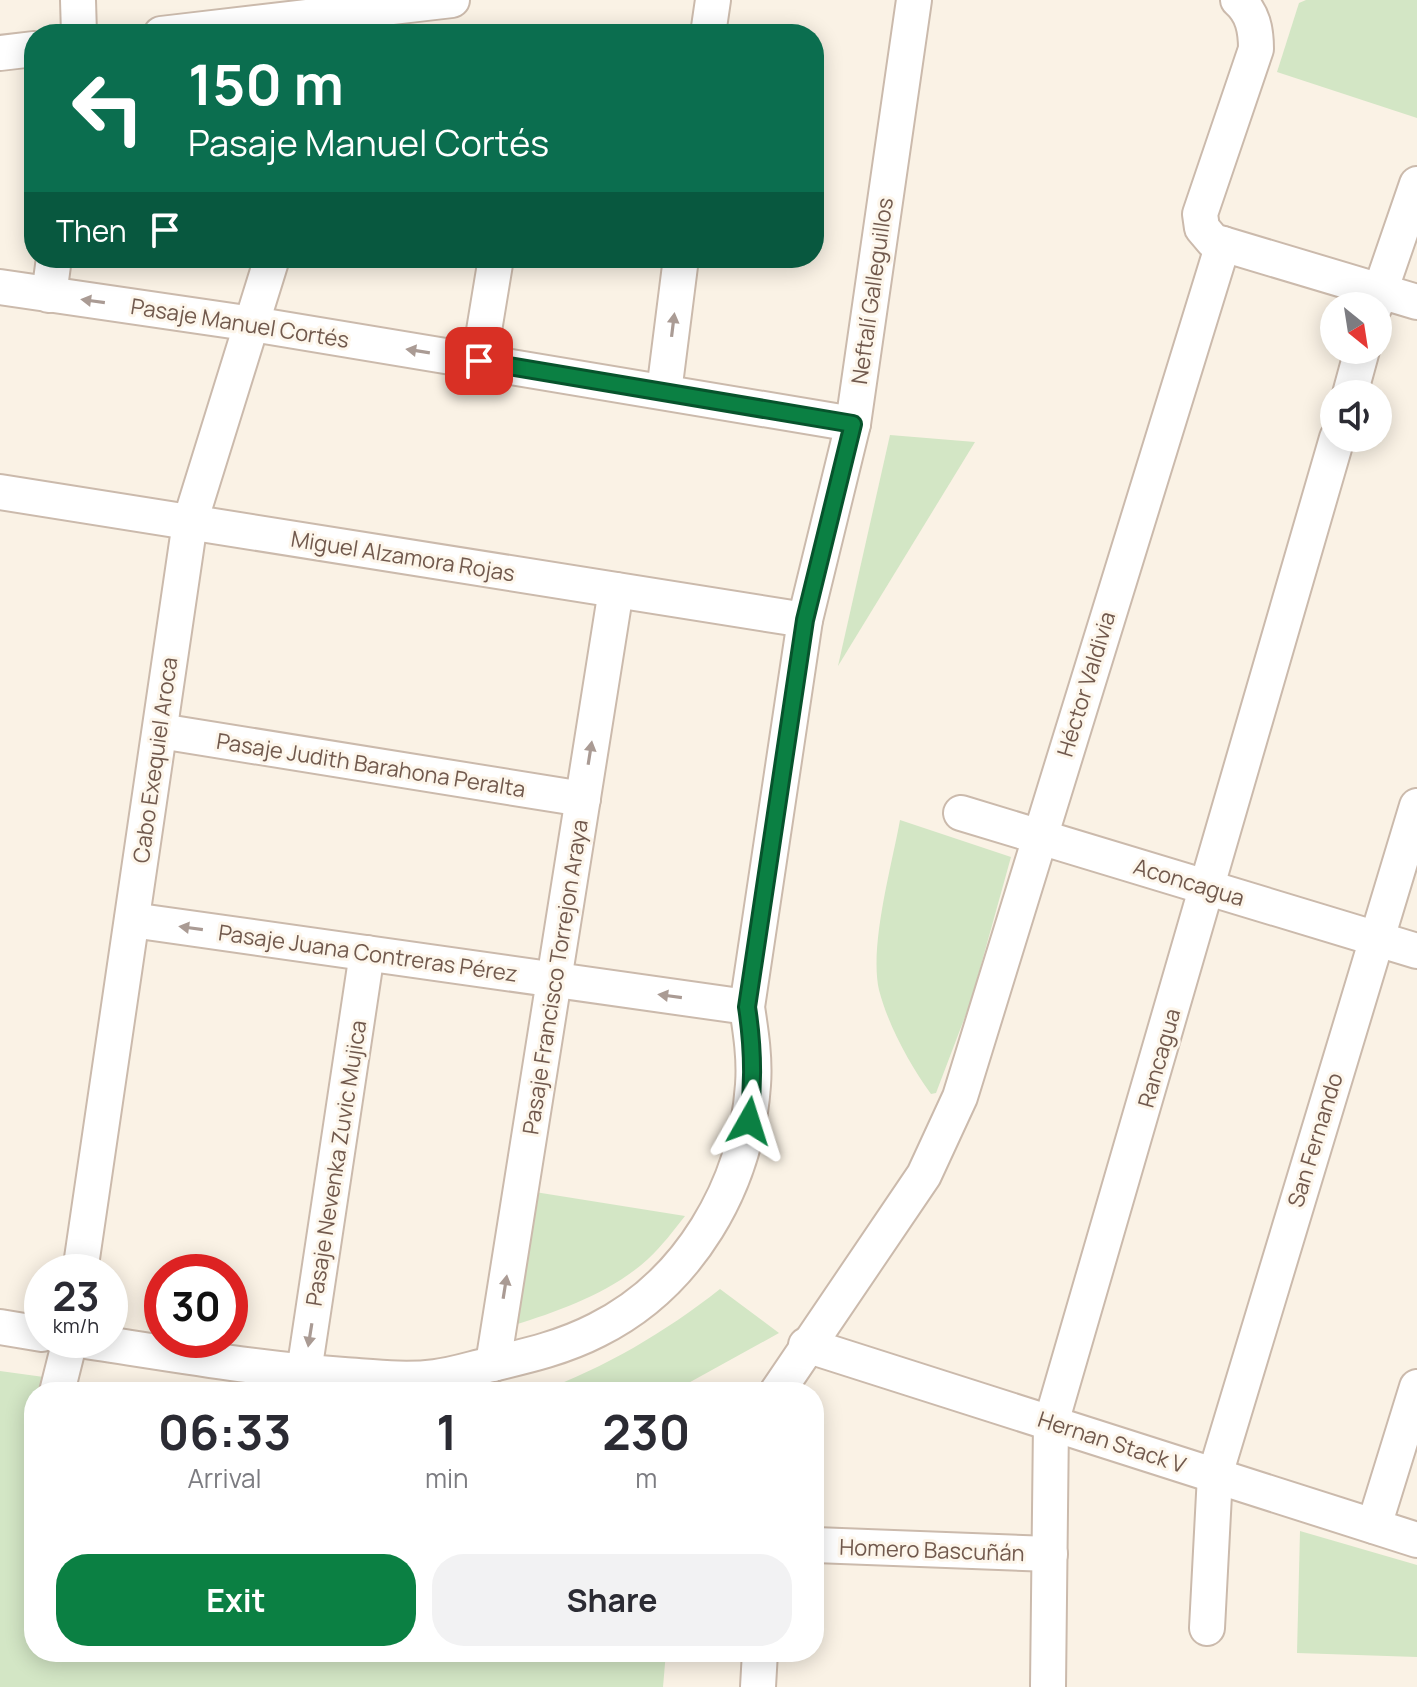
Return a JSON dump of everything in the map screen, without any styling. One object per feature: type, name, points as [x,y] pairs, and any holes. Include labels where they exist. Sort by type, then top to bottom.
[{"type":"street","points":[[78,0],[79,24]]},
{"type":"street","points":[[246,24],[452,0]]},
{"type":"street","points":[[709,24],[713,0]]},
{"type":"street","name":"Neftalí Galleguillos","points":[[128,1347],[304,1372],[378,1378],[434,1377],[542,1353],[599,1330],[631,1310],[660,1286],[686,1259],[726,1194],[740,1158],[749,1121],[754,1083],[753,1045],[747,1007],[805,620],[853,424],[914,0]]},
{"type":"street","points":[[1245,1],[1256,33],[1256,49],[1200,214],[1206,235],[1213,241],[1360,292]]},
{"type":"street","points":[[0,53],[24,50]]},
{"type":"street","points":[[1379,292],[1417,184]]},
{"type":"street","name":"Héctor Valdivia","points":[[783,1382],[901,1211],[944,1137],[960,1097],[1223,244]]},
{"type":"street","points":[[49,295],[53,268]]},
{"type":"street","name":"Cabo Exequiel Aroca","points":[[83,1254],[190,522],[269,268]]},
{"type":"street","points":[[479,361],[494,268]]},
{"type":"street","points":[[664,392],[680,268]]},
{"type":"street","name":"Pasaje Manuel Cortés","points":[[0,287],[253,324],[853,424]]},
{"type":"street","points":[[1392,300],[1417,302]]},
{"type":"street","name":"Rancagua","points":[[1048,1687],[1051,1423],[1209,888],[1333,452]]},
{"type":"street","name":"Miguel Alzamora Rojas","points":[[0,492],[805,620]]},
{"type":"street","name":"Pasaje Francisco Torrejon Araya","points":[[493,1364],[616,590]]},
{"type":"street","name":"Pasaje Judith Barahona Peralta","points":[[160,731],[583,799]]},
{"type":"street","name":"San Fernando","points":[[1207,1628],[1215,1475],[1417,806]]},
{"type":"street","name":"Aconcagua","points":[[961,813],[1417,951]]},
{"type":"street","name":"Pasaje Juana Contreras Pérez","points":[[132,920],[747,1007]]},
{"type":"street","name":"Pasaje Nevenka Zuvic Mujica","points":[[304,1372],[367,953]]},
{"type":"street","points":[[0,1327],[24,1331]]},
{"type":"street","name":"Hernan Stack V","points":[[806,1345],[1417,1540]]},
{"type":"street","points":[[60,1382],[66,1358]]},
{"type":"street","points":[[1374,1526],[1417,1387]]},
{"type":"street","name":"Homero Bascuñán","points":[[824,1545],[1050,1554]]},
{"type":"street","points":[[758,1687],[759,1662]]},
{"type":"green space","points":[[1306,0],[1417,0],[1417,118],[1277,72],[1299,3]]},
{"type":"green space","points":[[890,435],[975,442],[838,666]]},
{"type":"green space","points":[[900,820],[1011,857],[971,1001],[936,1093],[931,1094],[894,1031],[879,990],[879,929]]},
{"type":"green space","points":[[535,1192],[685,1216],[668,1238],[634,1271],[602,1291],[567,1307],[514,1325]]},
{"type":"green space","points":[[720,1289],[779,1333],[690,1382],[564,1382],[634,1348]]},
{"type":"green space","points":[[0,1371],[80,1382],[24,1382],[24,1662],[665,1662],[663,1687],[0,1687]]},
{"type":"green space","points":[[1300,1531],[1417,1565],[1417,1657],[1297,1653]]},
{"type":"route","points":[[479,361],[853,424],[805,620],[747,1007],[753,1045],[754,1083],[749,1121]]}]
